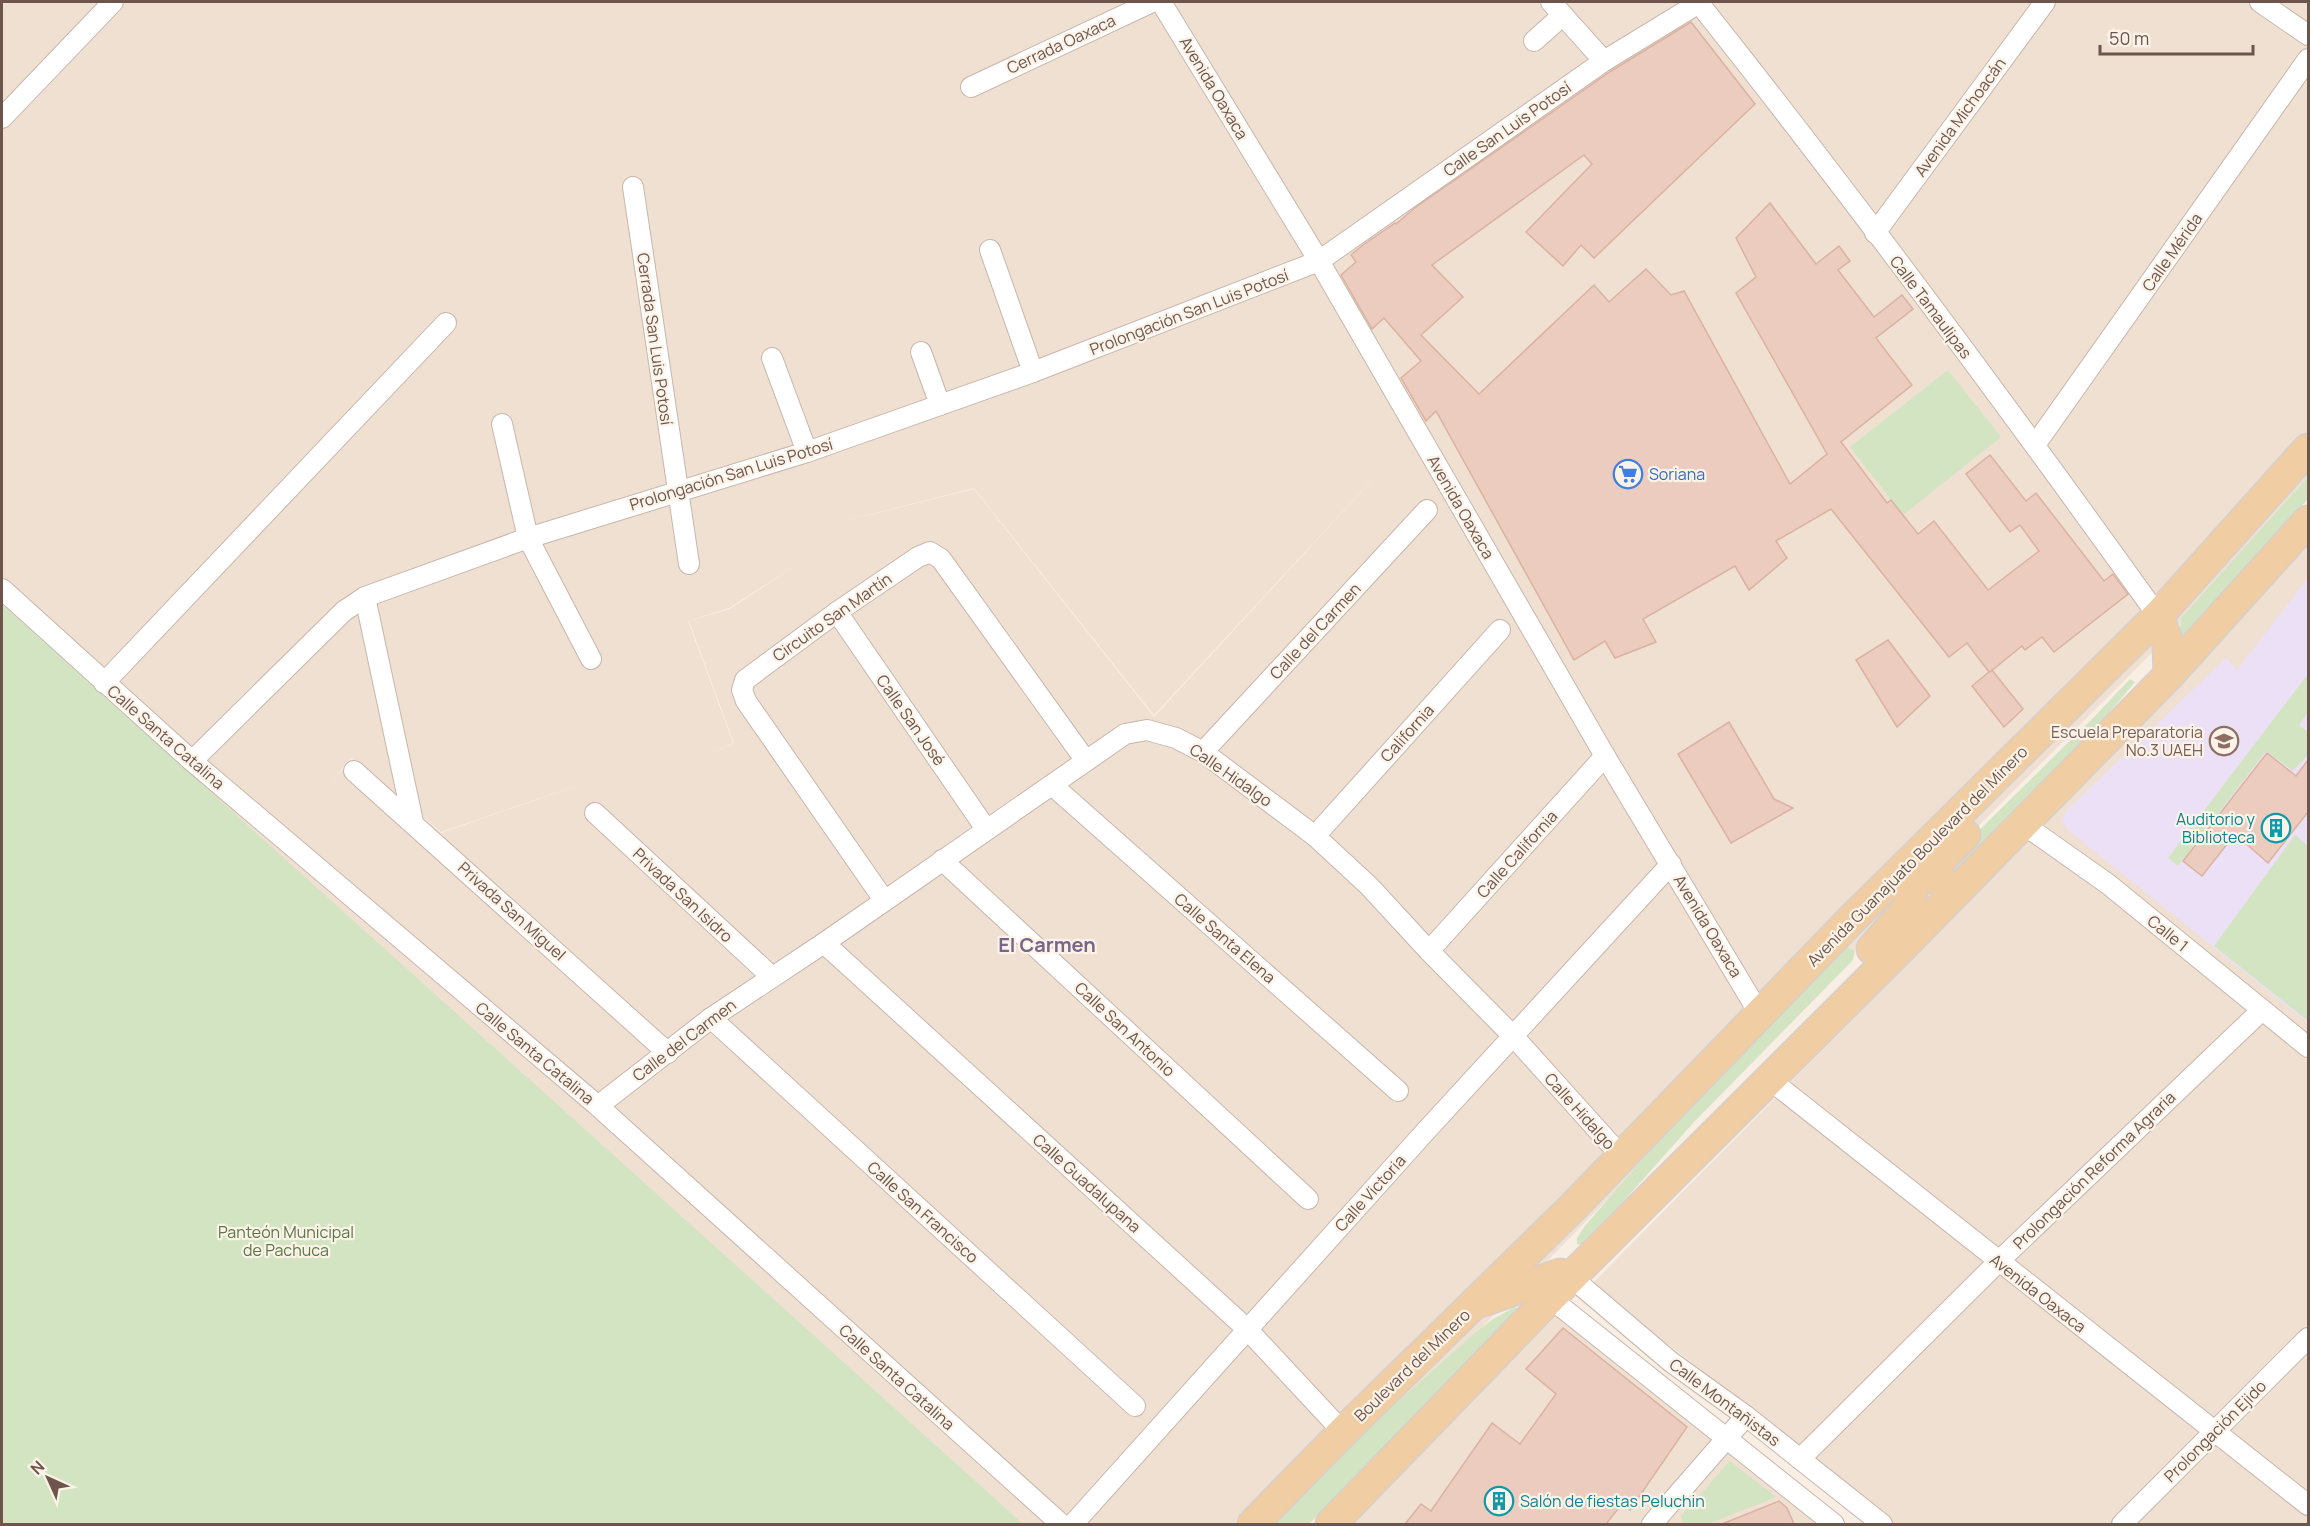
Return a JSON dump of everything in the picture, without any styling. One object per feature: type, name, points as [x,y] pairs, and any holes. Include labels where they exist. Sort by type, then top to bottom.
[{"type":"main road","name":"Avenida Guanajuato Boulevard del Minero","points":[[1573,1207],[1850,921],[1904,879],[2030,744],[2158,616],[2308,449]]},
{"type":"main road","points":[[1330,1524],[1557,1284],[1769,1079],[1954,888],[2024,824],[2169,675],[2308,521]]},
{"type":"main road","points":[[2158,616],[2168,644],[2169,675]]},
{"type":"main road","points":[[1954,888],[1937,873],[1937,866],[1941,859],[2014,786],[2030,744]]},
{"type":"main road","points":[[1904,879],[1933,891],[1954,888]]},
{"type":"main road","points":[[1769,1079],[1796,1025],[1865,956],[1908,908],[1904,879]]},
{"type":"main road","points":[[1850,921],[1865,939],[1868,947],[1865,956]]},
{"type":"main road","points":[[1557,1284],[1573,1207]]},
{"type":"main road","name":"Boulevard del Minero","points":[[1253,1524],[1573,1207]]},
{"type":"main road","points":[[1473,1305],[1557,1284]]},
{"type":"street","points":[[2,118],[113,2]]},
{"type":"street","name":"Cerrada Oaxaca","points":[[971,87],[1152,2]]},
{"type":"street","name":"Avenida Oaxaca","points":[[1161,2],[1319,261],[1605,756],[1759,1013]]},
{"type":"street","name":"Calle San Luis Potosí","points":[[1319,261],[1604,61],[1698,2]]},
{"type":"street","name":"Calle Tamaulipas","points":[[1698,2],[1764,84],[2035,445],[2158,616]]},
{"type":"street","name":"Avenida Michoacán","points":[[1875,233],[2045,2]]},
{"type":"street","points":[[2259,2],[2308,35]]},
{"type":"street","points":[[1534,41],[1557,8],[1604,61]]},
{"type":"street","name":"Calle Mérida","points":[[2035,445],[2308,59]]},
{"type":"street","name":"Cerrada San Luis Potosí","points":[[633,187],[689,564]]},
{"type":"street","points":[[990,250],[1033,372]]},
{"type":"street","name":"Prolongación San Luis Potosí","points":[[192,761],[344,611],[365,597],[528,538],[807,452],[1033,372],[1319,261]]},
{"type":"street","points":[[104,683],[446,323]]},
{"type":"street","points":[[921,352],[940,405]]},
{"type":"street","points":[[772,358],[807,452]]},
{"type":"street","points":[[502,424],[528,538],[591,659]]},
{"type":"street","name":"Calle del Carmen","points":[[1203,752],[1427,510]]},
{"type":"street","name":"Circuito San Martín","points":[[884,900],[746,701],[742,690],[745,680],[837,612],[918,557],[930,552],[941,559],[1086,761]]},
{"type":"street","name":"Calle Santa Catalina","points":[[2,590],[192,761],[598,1106],[1061,1524]]},
{"type":"street","points":[[365,597],[412,822]]},
{"type":"street","name":"Calle San José","points":[[837,612],[986,829]]},
{"type":"street","name":"California","points":[[1315,836],[1500,630]]},
{"type":"street","name":"Calle Hidalgo","points":[[771,976],[824,943],[1125,734],[1148,730],[1176,738],[1203,752],[1315,836],[1369,886],[1514,1037],[1622,1157]]},
{"type":"street","name":"Calle California","points":[[1429,951],[1605,756]]},
{"type":"street","name":"Privada San Miguel","points":[[354,771],[668,1053]]},
{"type":"street","name":"Calle Santa Elena","points":[[1052,785],[1398,1090]]},
{"type":"street","name":"Privada San Isidro","points":[[595,813],[771,976]]},
{"type":"street","name":"Calle 1","points":[[2024,824],[2108,884],[2308,1047]]},
{"type":"street","name":"Calle San Antonio","points":[[942,860],[1308,1198]]},
{"type":"street","name":"Calle Victoria","points":[[1073,1524],[1424,1133],[1671,864]]},
{"type":"street","name":"Calle Guadalupana","points":[[824,943],[1247,1329],[1344,1432]]},
{"type":"street","name":"Calle del Carmen","points":[[598,1106],[711,1018],[771,976]]},
{"type":"street","name":"Prolongación Reforma Agraria","points":[[1800,1459],[1998,1262],[2262,1010]]},
{"type":"street","name":"Calle San Francisco","points":[[711,1018],[1135,1406]]},
{"type":"street","name":"Avenida Oaxaca","points":[[1769,1079],[2308,1505]]},
{"type":"street","name":"Calle Montañistas","points":[[1557,1284],[1746,1416],[1882,1524]]},
{"type":"street","name":"Calle Montañistas","points":[[1557,1284],[1727,1439],[1834,1524]]},
{"type":"street","name":"Prolongación Ejido","points":[[2122,1524],[2308,1338]]},
{"type":"street","points":[[1652,1524],[1746,1416]]},
{"type":"shaded area","points":[[2,2],[2308,2],[2308,485],[2210,595],[1762,1042],[1289,1524],[2,1524]],"holes":[[[1407,442],[1154,717],[974,489],[829,525],[974,488],[1154,715]],[[804,560],[730,609],[689,621],[734,743],[690,763],[733,743],[688,621],[729,608]],[[351,758],[441,832],[593,780],[441,833],[351,760],[332,781]]]},
{"type":"shaded area","points":[[2308,543],[2308,1524],[1895,1524],[1592,1284],[2016,854]]},
{"type":"shaded area","name":"Escuela Preparatoria No.3 UAEH","points":[[2308,578],[2308,1023],[2069,831],[2062,821],[2066,811],[2226,658],[2237,670]]},
{"type":"shaded area","points":[[1557,1315],[1820,1524],[1351,1524]]},
{"type":"green space","points":[[1948,370],[2001,437],[1903,515],[1850,447]]},
{"type":"green space","points":[[2308,477],[2308,499],[2179,641],[2181,618]]},
{"type":"green space","name":"Panteón Municipal de Pachuca","points":[[2,604],[1023,1524],[2,1524]]},
{"type":"green space","points":[[2308,674],[2308,712],[2299,725],[2308,732],[2308,755],[2293,771],[2266,751],[2178,866],[2168,858]]},
{"type":"green space","points":[[2130,679],[2135,682],[2098,726],[1952,873],[1948,861]]},
{"type":"green space","points":[[2295,835],[2308,846],[2308,1021],[2214,946]]},
{"type":"green space","points":[[1847,947],[1855,951],[1853,960],[1694,1122],[1590,1239],[1583,1245],[1577,1244],[1577,1238],[1584,1227],[1698,1095]]},
{"type":"green space","points":[[1515,1307],[1518,1310],[1517,1315],[1309,1524],[1272,1524],[1374,1423],[1475,1333],[1493,1319]]},
{"type":"green space","points":[[1730,1461],[1776,1497],[1708,1524],[1684,1524],[1681,1516]]},
{"type":"building","points":[[1691,22],[1755,104],[1594,258],[1581,245],[1563,266],[1526,232],[1592,164],[1584,155],[1432,265],[1463,297],[1421,335],[1479,394],[1594,285],[1609,302],[1646,269],[1671,295],[1684,291],[1790,484],[1827,454],[1736,293],[1756,277],[1736,238],[1770,203],[1816,264],[1839,246],[1850,261],[1838,270],[1874,317],[1902,295],[1913,309],[1876,338],[1912,385],[1841,442],[1887,503],[1891,500],[1918,534],[1934,521],[1988,590],[2039,551],[2020,525],[2010,532],[1966,474],[1990,455],[2026,501],[2036,493],[2104,581],[2113,574],[2128,594],[2054,652],[2042,637],[2025,650],[2022,646],[1992,670],[2023,709],[2004,727],[1972,686],[1989,672],[1967,643],[1949,657],[1831,509],[1776,541],[1787,558],[1749,590],[1735,566],[1643,619],[1656,642],[1615,658],[1605,641],[1574,660],[1436,411],[1426,421],[1401,378],[1421,361],[1384,318],[1372,329],[1341,275],[1356,262],[1351,255],[1363,245],[1611,71]]},
{"type":"building","points":[[1888,640],[1930,696],[1897,727],[1856,660]]},
{"type":"building","points":[[1729,722],[1774,799],[1793,808],[1731,843],[1678,754]]},
{"type":"building","points":[[2267,753],[2296,776],[2308,760],[2308,812],[2268,863],[2235,834],[2202,876],[2183,861]]},
{"type":"building","points":[[1563,1328],[1687,1427],[1630,1510],[1622,1504],[1606,1524],[1405,1524],[1421,1504],[1431,1511],[1492,1423],[1520,1444],[1556,1394],[1526,1369]]},
{"type":"building","points":[[1779,1501],[1787,1508],[1794,1524],[1722,1524]]},
{"type":"place","name":"Soriana","points":[[1628,474]]},
{"type":"place","name":"Escuela Preparatoria No.3 UAEH","points":[[2224,741]]},
{"type":"place","name":"Auditorio y Biblioteca","points":[[2276,828]]},
{"type":"place","name":"Salón de fiestas Peluchin","points":[[1499,1501]]},
{"type":"district","name":"El Carmen","points":[[1047,944]]}]
